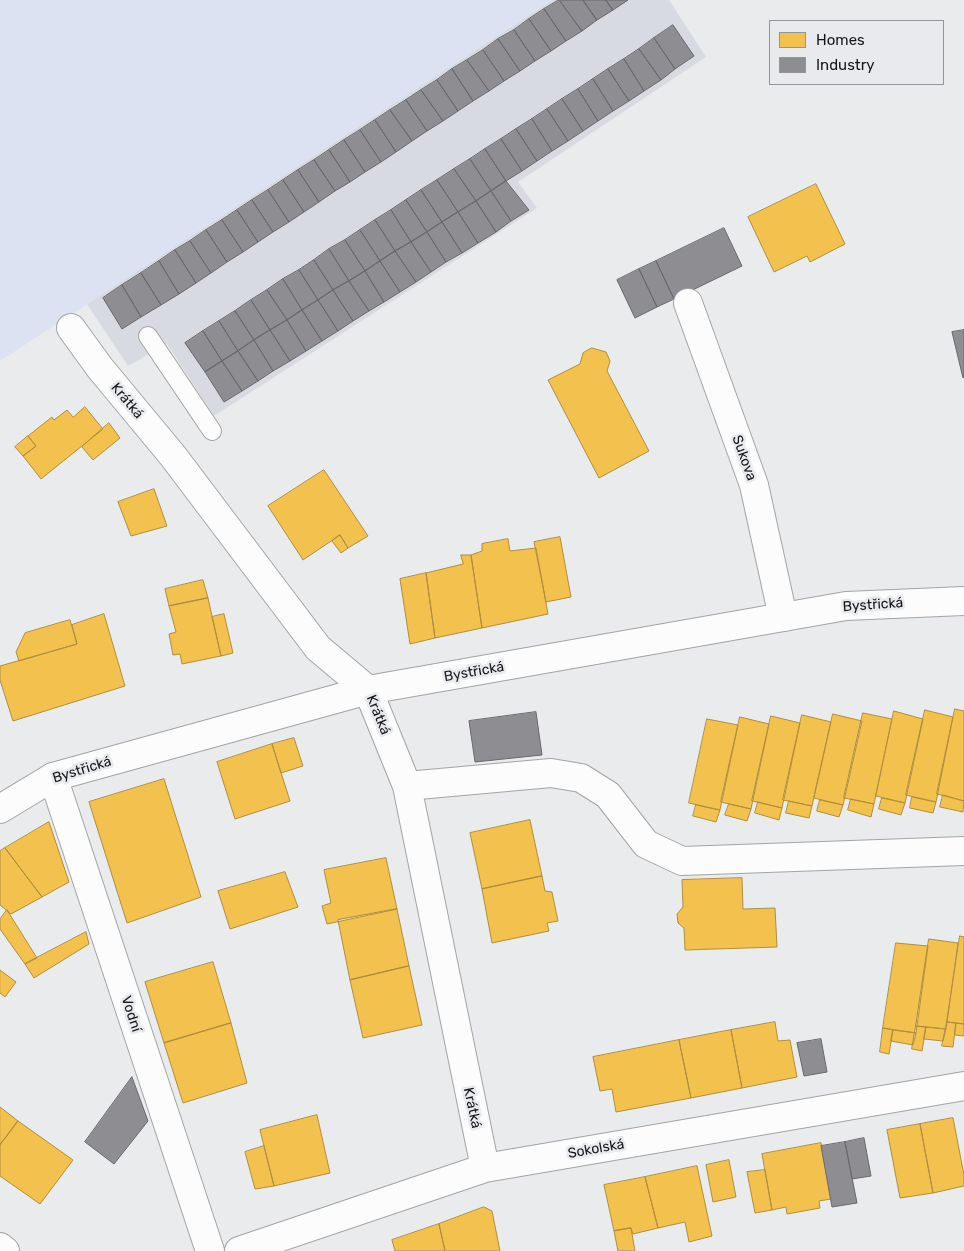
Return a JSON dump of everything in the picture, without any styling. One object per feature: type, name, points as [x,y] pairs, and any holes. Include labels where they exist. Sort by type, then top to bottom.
[{"type":"street","name":"Sukova","points":[[688,303],[754,485],[783,617]]},
{"type":"street","name":"Krátká","points":[[71,328],[100,368],[173,456],[318,648],[368,690],[407,786],[485,1168]]},
{"type":"street","name":"Bystřická","points":[[0,809],[53,777],[368,690],[846,606],[964,600]]},
{"type":"street","points":[[407,786],[551,773],[582,778],[608,795],[646,844],[682,860],[964,851]]},
{"type":"street","name":"Vodní","points":[[53,777],[210,1251]]},
{"type":"street","name":"Sokolská","points":[[239,1251],[485,1168],[964,1086]]},
{"type":"street","points":[[0,1247],[5,1251]]},
{"type":"lane","points":[[148,336],[212,431]]},
{"type":"shaded area","points":[[0,0],[552,0],[0,361]]},
{"type":"shaded area","points":[[552,0],[669,0],[706,57],[518,182],[537,208],[214,416],[167,344],[128,366],[87,304]]},
{"type":"building: Homes","points":[[816,184],[845,244],[810,262],[807,256],[774,272],[748,217]]},
{"type":"building: Homes","points":[[592,348],[606,352],[610,361],[607,371],[649,451],[599,478],[548,380],[580,364],[583,353]]},
{"type":"building: Homes","points":[[85,407],[103,429],[41,479],[23,456],[36,446],[28,436],[52,417],[54,420],[67,410],[73,417]]},
{"type":"building: Homes","points":[[109,423],[120,438],[93,460],[82,447]]},
{"type":"building: Homes","points":[[28,436],[36,446],[23,456],[15,447]]},
{"type":"building: Homes","points":[[324,470],[368,536],[348,548],[340,535],[303,560],[268,506]]},
{"type":"building: Homes","points":[[154,489],[167,526],[131,536],[118,502]]},
{"type":"building: Homes","points":[[340,535],[348,548],[341,553],[332,541]]},
{"type":"building: Homes","points":[[560,537],[571,597],[546,602],[534,542]]},
{"type":"building: Homes","points":[[508,539],[510,551],[536,548],[548,614],[482,628],[471,555],[482,551],[482,544]]},
{"type":"building: Homes","points":[[461,555],[471,555],[482,628],[435,638],[426,573],[463,564]]},
{"type":"building: Homes","points":[[426,573],[435,638],[410,644],[400,579]]},
{"type":"building: Homes","points":[[203,580],[208,598],[169,606],[165,589]]},
{"type":"building: Homes","points":[[208,598],[221,656],[182,664],[180,654],[173,655],[169,634],[176,632],[169,606]]},
{"type":"building: Homes","points":[[104,614],[125,686],[13,721],[0,680],[0,666],[77,644],[72,625]]},
{"type":"building: Homes","points":[[224,614],[233,653],[221,656],[212,617]]},
{"type":"building: Homes","points":[[70,620],[77,644],[19,661],[16,652],[25,633]]},
{"type":"building: Homes","points":[[955,709],[964,711],[964,801],[937,794]]},
{"type":"building: Homes","points":[[925,710],[953,717],[936,802],[906,795]]},
{"type":"building: Homes","points":[[894,711],[923,719],[905,803],[876,796]]},
{"type":"building: Homes","points":[[863,713],[892,719],[874,804],[844,798]]},
{"type":"building: Homes","points":[[833,714],[862,721],[843,805],[814,798]]},
{"type":"building: Homes","points":[[802,715],[831,722],[812,806],[783,800]]},
{"type":"building: Homes","points":[[771,716],[800,723],[782,808],[752,801]]},
{"type":"building: Homes","points":[[740,717],[769,724],[751,809],[721,802]]},
{"type":"building: Homes","points":[[707,719],[738,725],[720,810],[689,803]]},
{"type":"building: Homes","points":[[294,738],[303,766],[281,773],[272,744]]},
{"type":"building: Homes","points":[[272,744],[290,801],[235,819],[217,762]]},
{"type":"building: Homes","points":[[164,779],[201,897],[127,923],[89,802]]},
{"type":"building: Homes","points":[[943,795],[964,801],[963,812],[940,807]]},
{"type":"building: Homes","points":[[912,797],[936,802],[933,813],[910,808]]},
{"type":"building: Homes","points":[[882,798],[905,803],[901,815],[879,809]]},
{"type":"building: Homes","points":[[851,799],[874,804],[871,817],[848,810]]},
{"type":"building: Homes","points":[[820,800],[843,805],[839,817],[817,811]]},
{"type":"building: Homes","points":[[789,801],[812,806],[809,818],[786,813]]},
{"type":"building: Homes","points":[[758,802],[782,808],[779,820],[755,813]]},
{"type":"building: Homes","points":[[729,804],[751,809],[747,821],[725,815]]},
{"type":"building: Homes","points":[[696,805],[720,810],[716,822],[693,816]]},
{"type":"building: Homes","points":[[530,820],[542,876],[482,889],[470,833]]},
{"type":"building: Homes","points":[[49,822],[69,882],[42,897],[5,848]]},
{"type":"building: Homes","points":[[5,848],[42,897],[11,914],[0,905],[0,851]]},
{"type":"building: Homes","points":[[386,858],[397,909],[327,924],[322,906],[331,903],[324,870]]},
{"type":"building: Homes","points":[[285,872],[298,907],[230,929],[218,891]]},
{"type":"building: Homes","points":[[542,876],[545,891],[552,892],[558,921],[547,923],[549,931],[492,943],[482,889]]},
{"type":"building: Homes","points":[[742,878],[743,909],[775,908],[777,947],[685,950],[684,928],[678,923],[677,914],[683,907],[682,880]]},
{"type":"building: Homes","points":[[397,909],[409,966],[350,980],[338,920]]},
{"type":"building: Homes","points":[[7,910],[37,958],[25,964],[0,929],[0,919]]},
{"type":"building: Homes","points":[[86,932],[89,944],[34,978],[25,964]]},
{"type":"building: Homes","points":[[960,936],[964,937],[964,1024],[947,1022]]},
{"type":"building: Homes","points":[[929,939],[958,943],[946,1029],[916,1026]]},
{"type":"building: Homes","points":[[896,943],[928,946],[916,1033],[883,1028]]},
{"type":"building: Homes","points":[[213,962],[231,1023],[164,1043],[145,982]]},
{"type":"building: Homes","points":[[409,966],[422,1025],[363,1038],[350,980]]},
{"type":"building: Homes","points":[[0,970],[16,982],[5,997],[0,993]]},
{"type":"building: Homes","points":[[775,1022],[778,1041],[790,1040],[797,1077],[742,1088],[731,1030]]},
{"type":"building: Homes","points":[[947,1022],[956,1023],[953,1047],[942,1046]]},
{"type":"building: Homes","points":[[231,1023],[247,1083],[183,1103],[164,1043]]},
{"type":"building: Homes","points":[[956,1023],[964,1024],[964,1036],[955,1035]]},
{"type":"building: Homes","points":[[916,1026],[926,1027],[922,1051],[912,1049]]},
{"type":"building: Homes","points":[[926,1027],[946,1029],[943,1041],[924,1039]]},
{"type":"building: Homes","points":[[883,1028],[893,1030],[889,1054],[880,1052]]},
{"type":"building: Homes","points":[[731,1030],[742,1088],[691,1098],[679,1040]]},
{"type":"building: Homes","points":[[893,1030],[916,1033],[913,1045],[891,1041]]},
{"type":"building: Homes","points":[[679,1040],[691,1098],[616,1112],[612,1089],[600,1091],[593,1057]]},
{"type":"building: Homes","points":[[0,1107],[18,1121],[0,1145]]},
{"type":"building: Homes","points":[[317,1115],[330,1173],[274,1186],[260,1130]]},
{"type":"building: Homes","points":[[953,1118],[964,1175],[964,1186],[933,1193],[920,1124]]},
{"type":"building: Homes","points":[[18,1121],[73,1160],[40,1204],[0,1176],[0,1145]]},
{"type":"building: Homes","points":[[920,1124],[933,1193],[900,1198],[887,1130]]},
{"type":"building: Homes","points":[[821,1143],[831,1199],[819,1201],[820,1208],[787,1214],[786,1207],[772,1210],[762,1154]]},
{"type":"building: Homes","points":[[264,1146],[274,1186],[255,1189],[245,1152]]},
{"type":"building: Homes","points":[[729,1160],[736,1197],[713,1202],[706,1165]]},
{"type":"building: Homes","points":[[697,1166],[712,1236],[689,1242],[685,1222],[658,1228],[645,1177]]},
{"type":"building: Homes","points":[[765,1170],[772,1210],[755,1213],[747,1172]]},
{"type":"building: Homes","points":[[645,1177],[658,1228],[633,1234],[631,1228],[614,1231],[604,1185]]},
{"type":"building: Homes","points":[[484,1207],[492,1211],[500,1251],[445,1251],[439,1224]]},
{"type":"building: Homes","points":[[439,1224],[445,1251],[395,1251],[392,1240]]},
{"type":"building: Homes","points":[[631,1228],[635,1251],[618,1251],[614,1231]]},
{"type":"building: Industry","points":[[559,0],[582,31],[566,41],[544,9]]},
{"type":"building: Industry","points":[[560,0],[583,0],[597,20],[582,31]]},
{"type":"building: Industry","points":[[583,0],[606,0],[613,10],[597,20]]},
{"type":"building: Industry","points":[[606,0],[628,0],[613,10]]},
{"type":"building: Industry","points":[[544,9],[566,41],[551,51],[529,19]]},
{"type":"building: Industry","points":[[529,19],[551,51],[535,61],[514,30]]},
{"type":"building: Industry","points":[[673,25],[694,56],[675,69],[654,38]]},
{"type":"building: Industry","points":[[514,30],[535,61],[520,71],[498,39]]},
{"type":"building: Industry","points":[[654,38],[675,69],[661,80],[639,49]]},
{"type":"building: Industry","points":[[498,39],[520,71],[504,81],[483,50]]},
{"type":"building: Industry","points":[[639,49],[661,80],[644,91],[624,59]]},
{"type":"building: Industry","points":[[483,50],[504,81],[489,91],[467,60]]},
{"type":"building: Industry","points":[[624,59],[644,91],[629,101],[608,69]]},
{"type":"building: Industry","points":[[467,60],[489,91],[473,101],[452,69]]},
{"type":"building: Industry","points":[[452,69],[473,101],[458,111],[437,80]]},
{"type":"building: Industry","points":[[608,69],[629,101],[613,111],[593,79]]},
{"type":"building: Industry","points":[[593,79],[613,111],[598,121],[578,89]]},
{"type":"building: Industry","points":[[437,80],[458,111],[443,121],[421,90]]},
{"type":"building: Industry","points":[[578,89],[598,121],[583,131],[562,99]]},
{"type":"building: Industry","points":[[421,90],[443,121],[427,131],[406,100]]},
{"type":"building: Industry","points":[[562,99],[583,131],[568,141],[547,109]]},
{"type":"building: Industry","points":[[406,100],[427,131],[412,141],[390,110]]},
{"type":"building: Industry","points":[[547,109],[568,141],[552,151],[532,119]]},
{"type":"building: Industry","points":[[390,110],[412,141],[396,152],[375,120]]},
{"type":"building: Industry","points":[[532,119],[552,151],[537,161],[516,129]]},
{"type":"building: Industry","points":[[375,120],[396,152],[381,162],[360,130]]},
{"type":"building: Industry","points":[[516,129],[537,161],[522,171],[501,139]]},
{"type":"building: Industry","points":[[360,130],[381,162],[365,172],[344,140]]},
{"type":"building: Industry","points":[[501,139],[522,171],[506,181],[485,149]]},
{"type":"building: Industry","points":[[344,140],[365,172],[350,182],[329,150]]},
{"type":"building: Industry","points":[[485,149],[506,181],[491,191],[470,159]]},
{"type":"building: Industry","points":[[329,150],[350,182],[335,191],[314,160]]},
{"type":"building: Industry","points":[[470,159],[491,191],[476,201],[454,169]]},
{"type":"building: Industry","points":[[314,160],[335,191],[319,202],[298,170]]},
{"type":"building: Industry","points":[[454,169],[476,201],[458,212],[437,180]]},
{"type":"building: Industry","points":[[298,170],[319,202],[304,212],[283,180]]},
{"type":"building: Industry","points":[[283,180],[304,212],[289,222],[268,190]]},
{"type":"building: Industry","points":[[437,180],[458,212],[442,222],[421,190]]},
{"type":"building: Industry","points":[[506,181],[529,210],[511,221],[491,191]]},
{"type":"building: Industry","points":[[268,190],[289,222],[273,232],[252,200]]},
{"type":"building: Industry","points":[[421,190],[442,222],[427,232],[406,200]]},
{"type":"building: Industry","points":[[491,191],[511,221],[496,232],[476,201]]},
{"type":"building: Industry","points":[[252,200],[273,232],[258,242],[237,210]]},
{"type":"building: Industry","points":[[406,200],[427,232],[411,242],[391,210]]},
{"type":"building: Industry","points":[[476,201],[496,232],[478,243],[458,212]]},
{"type":"building: Industry","points":[[237,210],[258,242],[243,252],[222,220]]},
{"type":"building: Industry","points":[[391,210],[411,242],[395,251],[375,220]]},
{"type":"building: Industry","points":[[458,212],[478,243],[462,253],[442,222]]},
{"type":"building: Industry","points":[[222,220],[243,252],[227,262],[206,230]]},
{"type":"building: Industry","points":[[375,220],[395,251],[380,261],[360,230]]},
{"type":"building: Industry","points":[[442,222],[462,253],[446,262],[427,232]]},
{"type":"building: Industry","points":[[724,228],[742,266],[674,299],[656,261]]},
{"type":"building: Industry","points":[[206,230],[227,262],[211,273],[190,241]]},
{"type":"building: Industry","points":[[360,230],[380,261],[365,271],[345,240]]},
{"type":"building: Industry","points":[[427,232],[446,262],[431,272],[411,242]]},
{"type":"building: Industry","points":[[345,240],[365,271],[349,281],[329,249]]},
{"type":"building: Industry","points":[[190,241],[211,273],[196,283],[175,250]]},
{"type":"building: Industry","points":[[411,242],[431,272],[416,282],[395,251]]},
{"type":"building: Industry","points":[[329,249],[349,281],[333,290],[314,260]]},
{"type":"building: Industry","points":[[175,250],[196,283],[179,294],[159,261]]},
{"type":"building: Industry","points":[[395,251],[416,282],[400,292],[380,261]]},
{"type":"building: Industry","points":[[314,260],[333,290],[318,300],[299,270]]},
{"type":"building: Industry","points":[[159,261],[179,294],[161,305],[141,273]]},
{"type":"building: Industry","points":[[380,261],[400,292],[384,302],[365,271]]},
{"type":"building: Industry","points":[[656,261],[674,299],[657,307],[639,269]]},
{"type":"building: Industry","points":[[639,269],[657,307],[635,318],[617,280]]},
{"type":"building: Industry","points":[[299,270],[318,300],[302,310],[283,279]]},
{"type":"building: Industry","points":[[365,271],[384,302],[369,311],[349,281]]},
{"type":"building: Industry","points":[[141,273],[161,305],[141,317],[122,285]]},
{"type":"building: Industry","points":[[283,279],[302,310],[287,320],[267,290]]},
{"type":"building: Industry","points":[[349,281],[369,311],[353,321],[333,290]]},
{"type":"building: Industry","points":[[122,285],[141,317],[122,329],[103,298]]},
{"type":"building: Industry","points":[[267,290],[287,320],[270,330],[251,300]]},
{"type":"building: Industry","points":[[333,290],[353,321],[338,331],[318,300]]},
{"type":"building: Industry","points":[[251,300],[270,330],[254,340],[235,311]]},
{"type":"building: Industry","points":[[318,300],[338,331],[322,341],[302,310]]},
{"type":"building: Industry","points":[[302,310],[322,341],[306,351],[287,320]]},
{"type":"building: Industry","points":[[235,311],[254,340],[238,351],[219,321]]},
{"type":"building: Industry","points":[[287,320],[306,351],[290,361],[270,330]]},
{"type":"building: Industry","points":[[219,321],[238,351],[222,361],[203,331]]},
{"type":"building: Industry","points":[[270,330],[290,361],[273,371],[254,340]]},
{"type":"building: Industry","points":[[964,330],[964,377],[963,378],[952,332]]},
{"type":"building: Industry","points":[[203,331],[222,361],[205,372],[185,343]]},
{"type":"building: Industry","points":[[254,340],[273,371],[258,381],[238,351]]},
{"type":"building: Industry","points":[[238,351],[258,381],[242,391],[222,361]]},
{"type":"building: Industry","points":[[222,361],[242,391],[224,402],[205,372]]},
{"type":"building: Industry","points":[[536,712],[542,755],[475,762],[469,721]]},
{"type":"building: Industry","points":[[821,1039],[827,1072],[804,1076],[797,1043]]},
{"type":"building: Industry","points":[[132,1077],[148,1121],[114,1164],[85,1142]]},
{"type":"building: Industry","points":[[864,1138],[871,1176],[852,1179],[845,1142]]},
{"type":"building: Industry","points":[[845,1142],[857,1203],[832,1207],[821,1146]]}]
